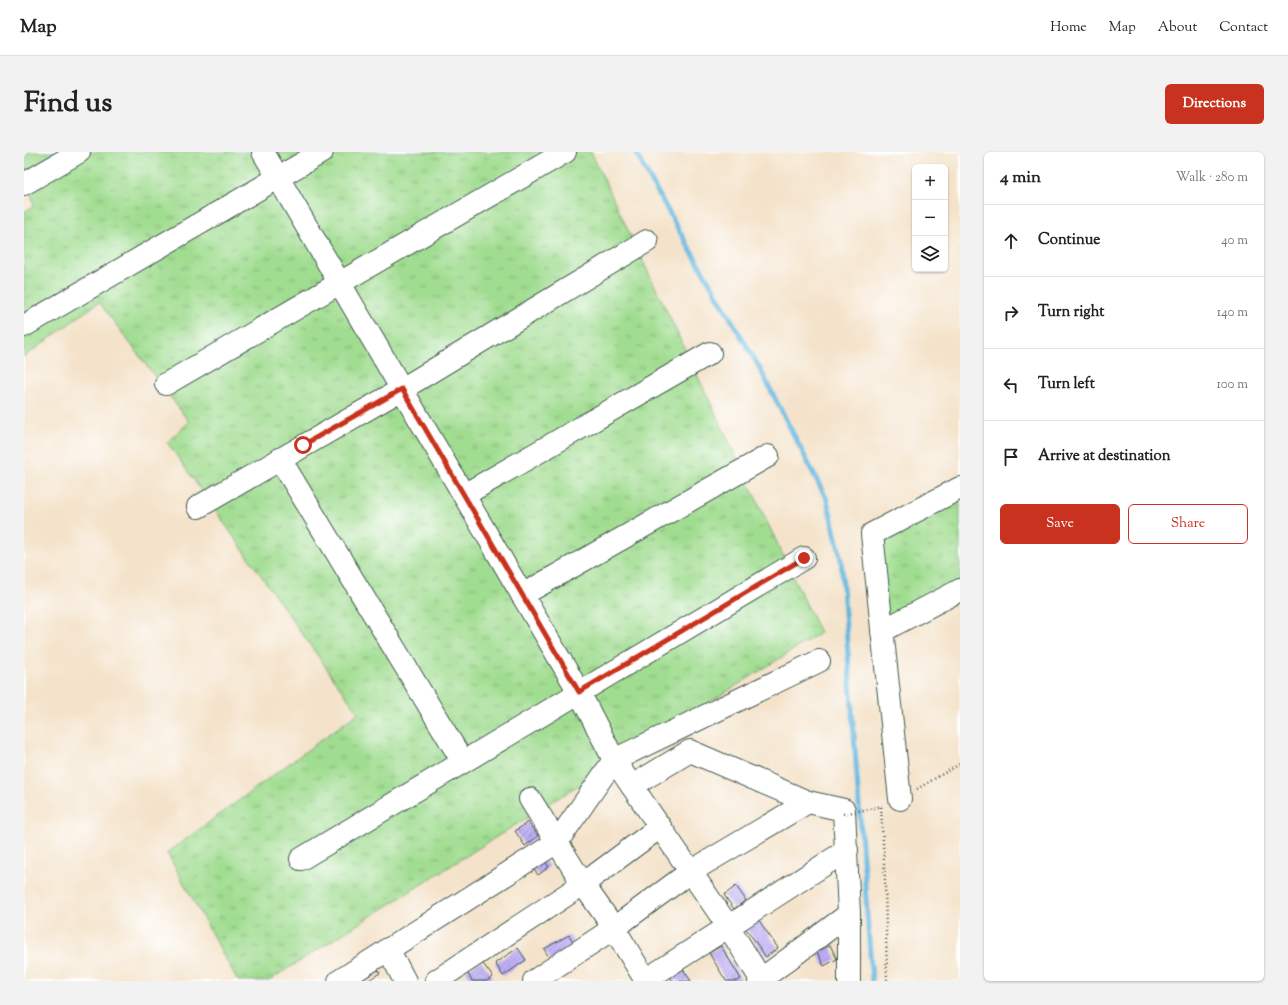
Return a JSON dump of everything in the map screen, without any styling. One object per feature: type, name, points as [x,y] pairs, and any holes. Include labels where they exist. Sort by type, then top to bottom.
[{"type":"street","points":[[26,178],[79,152]]},
{"type":"street","points":[[263,152],[579,692],[614,760],[728,926],[761,981],[849,914]]},
{"type":"street","points":[[24,326],[322,152]]},
{"type":"street","points":[[166,384],[566,152]]},
{"type":"street","points":[[198,507],[402,389],[648,241]]},
{"type":"street","points":[[464,495],[710,353]]},
{"type":"street","points":[[522,595],[768,456]]},
{"type":"street","points":[[280,459],[463,762]]},
{"type":"street","points":[[891,803],[882,631],[872,534],[960,488]]},
{"type":"street","points":[[301,858],[804,558]]},
{"type":"street","points":[[882,631],[960,590]]},
{"type":"street","points":[[339,981],[557,842],[614,760],[819,661]]},
{"type":"street","points":[[632,786],[690,752],[808,802],[844,810],[849,914],[847,980]]},
{"type":"street","points":[[530,799],[583,884],[614,928],[645,981],[847,850]]},
{"type":"street","points":[[534,981],[614,928],[690,872],[808,802]]},
{"type":"street","points":[[436,981],[583,884],[660,827]]},
{"type":"street","points":[[388,949],[405,981]]},
{"type":"path","points":[[843,814],[891,803],[960,764]]},
{"type":"path","points":[[887,981],[885,880],[891,803]]},
{"type":"green space","points":[[24,152],[591,152],[820,633],[268,981],[238,981],[167,853],[358,713],[167,442],[189,422],[99,302],[24,357],[24,212],[34,206],[24,168]]},
{"type":"green space","points":[[960,488],[960,588],[890,627],[872,534]]},
{"type":"building","points":[[528,822],[538,836],[525,846],[515,831]]},
{"type":"building","points":[[541,856],[549,867],[538,875],[530,864]]},
{"type":"building","points":[[736,886],[746,900],[734,909],[724,895]]},
{"type":"building","points":[[758,919],[778,948],[766,957],[745,927]]},
{"type":"building","points":[[569,935],[578,950],[553,964],[544,949]]},
{"type":"building","points":[[830,945],[837,959],[824,966],[817,952]]},
{"type":"building","points":[[721,946],[741,979],[737,981],[726,981],[709,953]]},
{"type":"building","points":[[518,948],[526,960],[503,976],[495,963]]},
{"type":"building","points":[[371,960],[380,973],[365,981],[359,971]]},
{"type":"building","points":[[481,961],[493,977],[487,981],[472,981],[466,970]]},
{"type":"building","points":[[682,968],[691,981],[673,981],[670,977]]},
{"type":"waterway","points":[[635,152],[759,367],[827,500],[841,559],[872,981]]},
{"type":"route","points":[[303,445],[402,389],[579,692],[804,558]]}]
